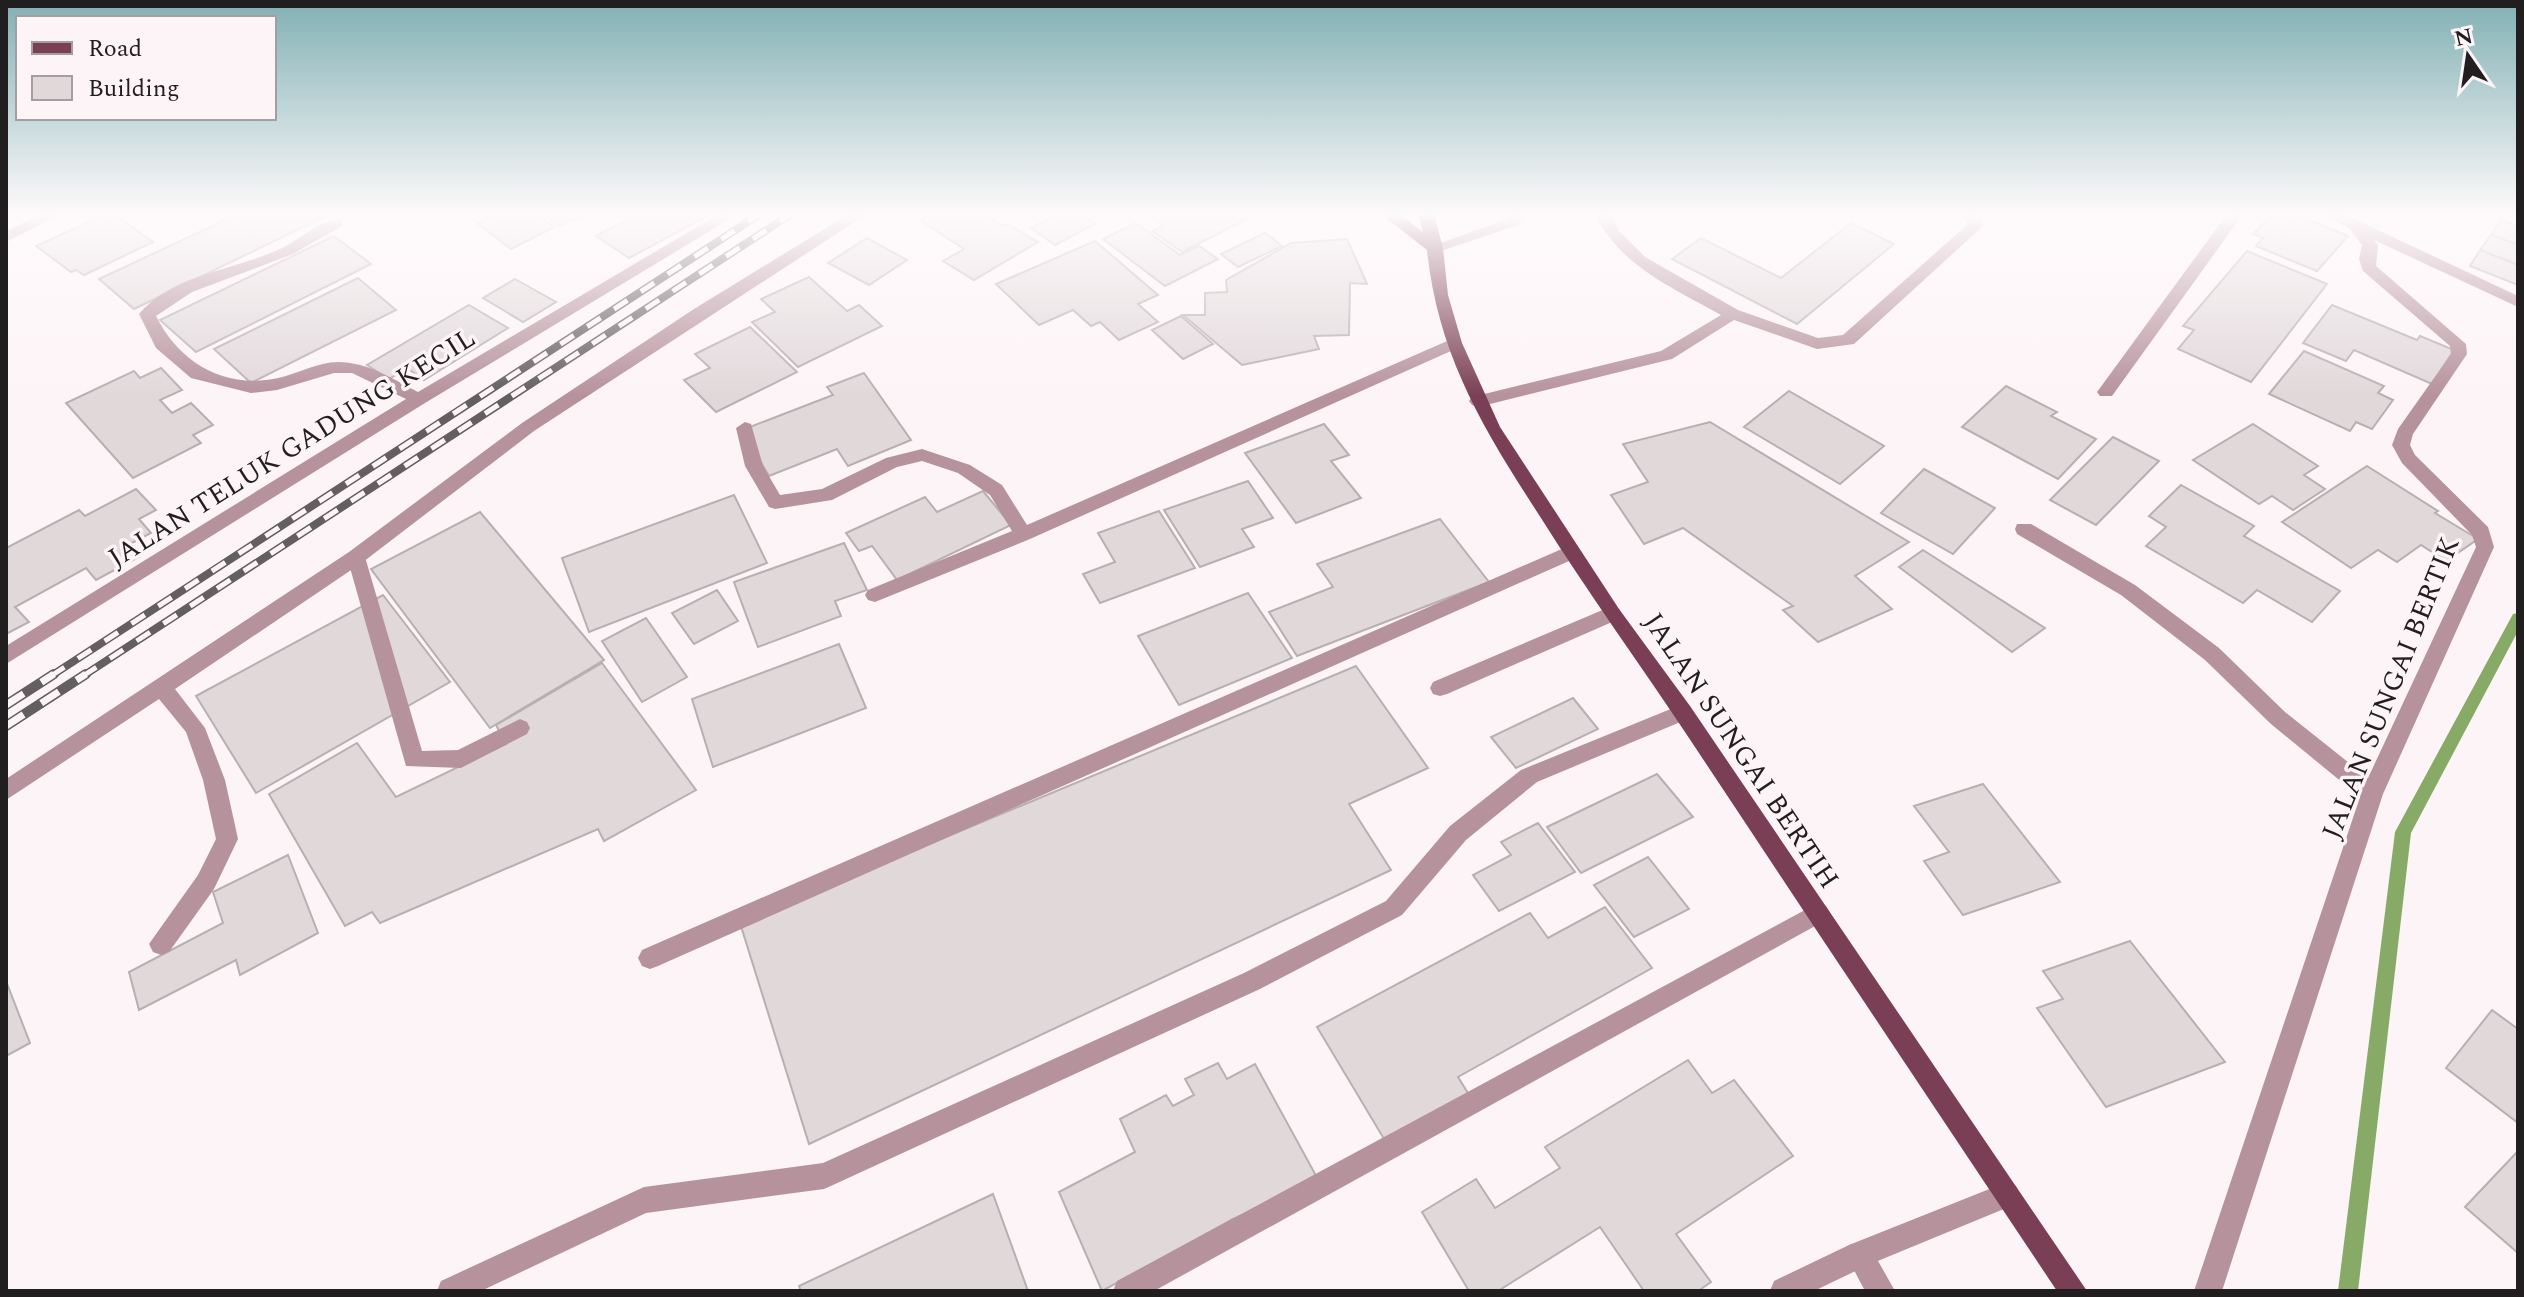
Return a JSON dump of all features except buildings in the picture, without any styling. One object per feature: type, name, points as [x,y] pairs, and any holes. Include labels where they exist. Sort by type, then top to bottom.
[{"type":"main road","name":"JALAN SUNGAI BERTIH","points":[[1438,275],[1440,295],[1454,343],[1478,401],[1571,552],[1683,712],[2073,1291]]},
{"type":"street","points":[[223,275],[186,288],[147,314],[162,344],[197,374],[251,387],[277,384],[333,367],[355,368],[419,399]]},
{"type":"street","name":"JALAN TELUK GADUNG KECIL","points":[[6,656],[419,399],[628,275]]},
{"type":"street","points":[[6,791],[356,557],[528,427],[762,275]]},
{"type":"street","points":[[1663,275],[1732,314],[1817,344],[1848,340],[1921,275]]},
{"type":"street","points":[[2106,392],[2191,275]]},
{"type":"street","name":"JALAN SUNGAI BERTIK","points":[[2208,1291],[2372,794],[2485,547],[2481,532],[2408,459],[2401,445],[2404,433],[2459,354],[2458,344],[2377,275]]},
{"type":"street","points":[[2466,275],[2518,302]]},
{"type":"street","points":[[1478,401],[1666,355],[1706,333],[1732,314]]},
{"type":"street","points":[[875,595],[1023,534],[1454,343]]},
{"type":"street","points":[[745,428],[754,466],[775,502],[826,495],[892,462],[922,455],[964,469],[996,490],[1023,534]]},
{"type":"street","points":[[2024,529],[2128,590],[2212,654],[2278,718],[2372,794]]},
{"type":"street","points":[[650,958],[1571,552]]},
{"type":"street","points":[[356,557],[414,760],[461,759],[520,728]]},
{"type":"street","points":[[1440,688],[1612,614]]},
{"type":"street","points":[[161,687],[195,728],[214,780],[227,839],[206,882],[161,944]]},
{"type":"street","points":[[451,1291],[644,1200],[824,1176],[1252,981],[1394,908],[1458,833],[1529,776],[1683,712]]},
{"type":"street","points":[[1127,1291],[1818,913]]},
{"type":"street","points":[[1784,1291],[1859,1255],[2007,1195]]},
{"type":"street","points":[[1859,1255],[1881,1291]]},
{"type":"waterway","points":[[2348,1291],[2403,832],[2518,618]]},
{"type":"railway","points":[[51,676],[667,275]]},
{"type":"railway","points":[[83,676],[698,275]]},
{"type":"railway","points":[[6,705],[54,674]]},
{"type":"railway","points":[[6,726],[86,674]]}]
